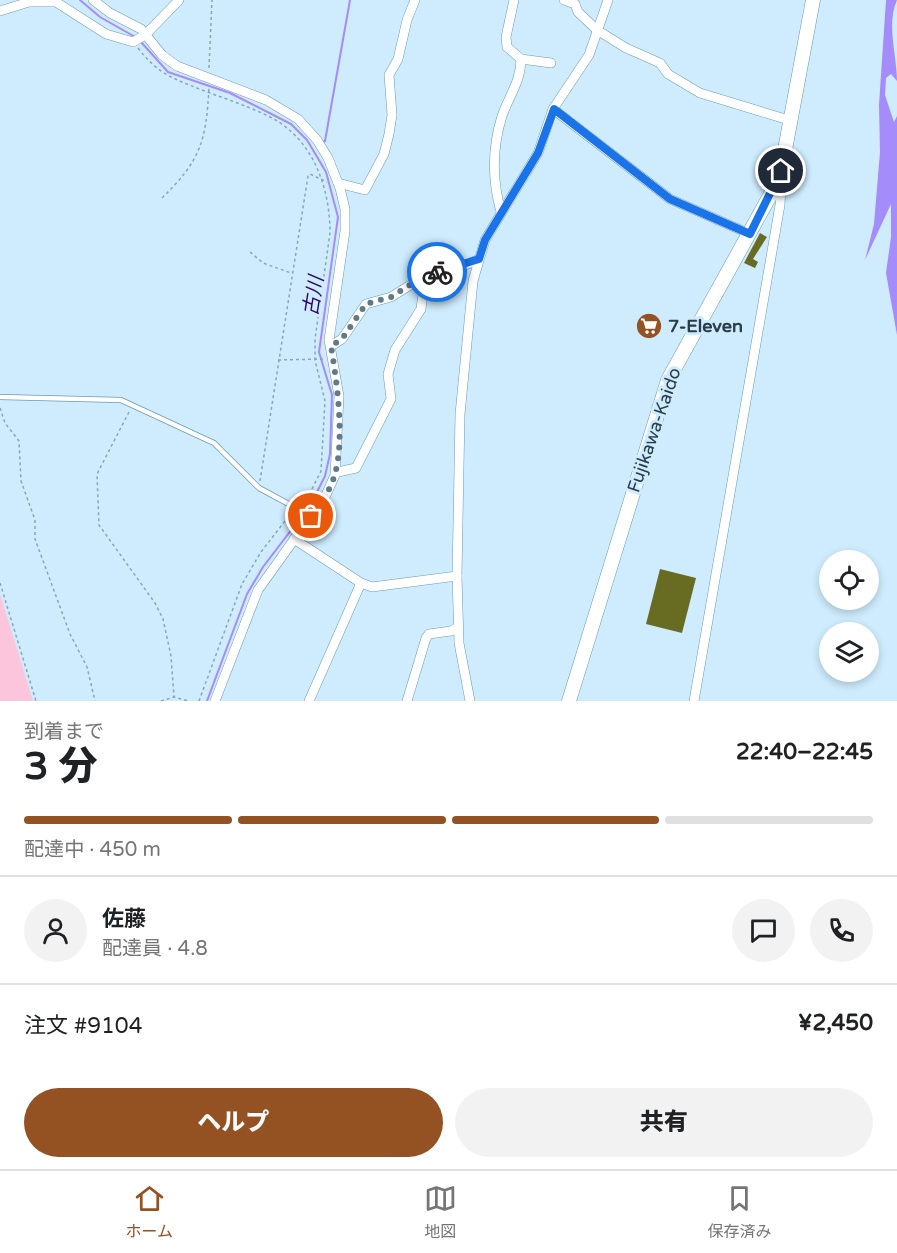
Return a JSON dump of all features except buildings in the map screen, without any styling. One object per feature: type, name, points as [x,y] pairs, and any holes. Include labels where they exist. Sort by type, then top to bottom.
[{"type":"main road","name":"Fujikawa-Kaido","points":[[569,701],[668,380],[777,181],[792,121],[813,0]]},
{"type":"street","points":[[93,0],[167,60],[266,100],[298,120],[323,149],[338,183],[345,209],[345,231],[330,327],[339,389],[336,467],[330,488],[258,590],[215,701]]},
{"type":"street","points":[[139,39],[179,0]]},
{"type":"street","points":[[338,183],[365,190],[380,163],[392,115],[389,75],[398,59],[406,20],[416,0]]},
{"type":"street","points":[[513,0],[506,37],[507,47],[521,59],[551,63]]},
{"type":"street","points":[[564,0],[575,4],[578,12],[597,30],[626,48],[660,63],[668,74],[699,93],[792,121]]},
{"type":"street","points":[[470,701],[458,627],[457,576],[460,414],[470,303],[485,240],[538,153],[554,109],[589,55],[608,0]]},
{"type":"street","points":[[0,11],[29,2],[56,3],[106,34],[139,39]]},
{"type":"street","points":[[501,212],[493,177],[494,157],[502,116],[516,88],[521,59]]},
{"type":"street","points":[[554,109],[670,199],[750,234]]},
{"type":"street","points":[[694,701],[780,205],[781,187],[777,181]]},
{"type":"street","points":[[338,472],[352,470],[359,466],[372,439],[391,399],[388,374],[395,350],[421,309],[423,294],[448,273],[479,259]]},
{"type":"street","points":[[331,346],[342,339],[366,304],[391,297],[428,274],[462,266]]},
{"type":"street","points":[[294,539],[361,583],[379,588],[407,581],[457,576]]},
{"type":"street","points":[[309,701],[361,583]]},
{"type":"street","points":[[407,701],[426,638],[429,634],[451,631],[458,627]]},
{"type":"lane","points":[[0,396],[102,398],[133,405],[214,443],[259,488],[310,515]]},
{"type":"path","points":[[209,77],[212,0]]},
{"type":"path","points":[[139,39],[162,74],[266,115],[292,131],[313,159],[325,181],[330,216],[330,233],[315,339],[315,360],[325,401],[321,471],[311,491],[261,552],[242,584],[199,701]]},
{"type":"path","points":[[162,198],[186,173],[199,153],[209,110],[209,91]]},
{"type":"path","points":[[259,488],[308,176],[325,181]]},
{"type":"path","points":[[250,252],[263,263],[292,274]]},
{"type":"path","points":[[278,360],[327,358]]},
{"type":"path","points":[[133,405],[97,474],[99,525],[155,603],[163,619],[171,656],[174,697]]},
{"type":"path","points":[[0,408],[5,423],[19,441],[21,481],[35,520],[35,539],[70,634],[87,667],[95,701]]},
{"type":"path","points":[[0,583],[36,701]]},
{"type":"path","points":[[161,701],[174,697],[189,701]]},
{"type":"shaded area","points":[[886,0],[897,0],[892,19],[892,30],[897,81],[891,74],[886,78],[885,95],[894,122],[897,116],[897,335],[886,273],[891,237],[891,204],[865,260],[874,224],[880,152],[879,105]]},
{"type":"shaded area","points":[[0,594],[33,701],[0,701]]},
{"type":"waterway","name":"古川","points":[[80,0],[100,17],[137,38]]},
{"type":"waterway","points":[[321,143],[325,141],[350,0]]},
{"type":"waterway","name":"古川","points":[[141,42],[168,72],[230,93],[291,124],[307,140],[326,172],[338,217],[319,352],[332,395],[330,454],[325,476],[311,504],[263,567],[247,594],[207,701]]},
{"type":"way so far","points":[[311,516],[330,488],[336,467],[339,389],[331,346],[342,339],[366,304],[391,297],[428,274],[437,272]]},
{"type":"place","name":"7-Eleven","points":[[649,326]]},
{"type":"route","points":[[437,272],[479,259],[485,240],[538,153],[554,109],[670,199],[750,234],[781,171]]}]
